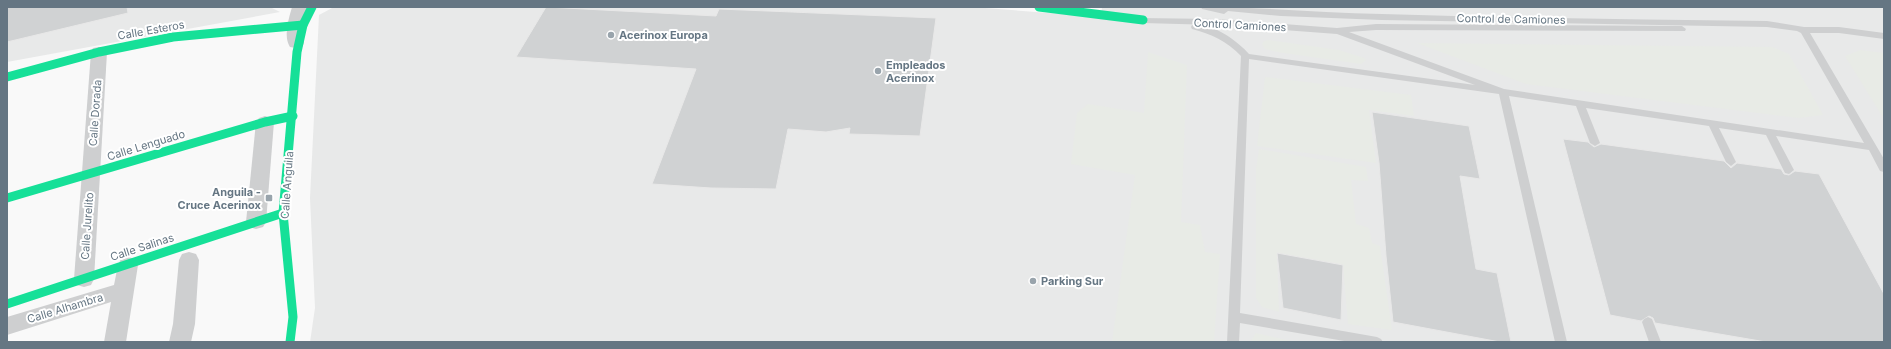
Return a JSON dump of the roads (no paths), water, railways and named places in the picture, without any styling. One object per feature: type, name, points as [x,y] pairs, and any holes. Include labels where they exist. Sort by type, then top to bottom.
[{"type":"street","name":"Calle Anguila","points":[[290,342],[294,317],[283,213],[293,116],[300,7]]},
{"type":"street","name":"Calle Anguila","points":[[300,25],[312,7]]},
{"type":"street","points":[[1039,7],[1143,20]]},
{"type":"street","name":"Calle Esteros","points":[[7,77],[99,52],[173,37],[300,25]]},
{"type":"street","name":"Calle Dorada","points":[[90,174],[99,52]]},
{"type":"street","name":"Calle Lenguado","points":[[7,198],[265,122],[293,116]]},
{"type":"street","points":[[256,222],[265,122]]},
{"type":"street","name":"Calle Jurelito","points":[[84,279],[90,174]]},
{"type":"street","name":"Calle Salinas","points":[[7,304],[283,213]]},
{"type":"street","points":[[180,342],[184,324],[189,260]]},
{"type":"street","points":[[115,342],[128,265]]},
{"type":"street","name":"Calle Alhambra","points":[[7,326],[124,290]]},
{"type":"lane","points":[[1205,7],[1337,31],[1503,92]]},
{"type":"lane","name":"Control de Camiones","points":[[1217,7],[1281,14],[1767,24],[1804,30]]},
{"type":"lane","name":"Control Camiones","points":[[1143,20],[1215,22],[1337,31]]},
{"type":"lane","points":[[1143,20],[1208,29],[1238,46],[1245,56],[1233,342]]},
{"type":"lane","points":[[1337,31],[1376,27],[1839,30],[1884,36]]},
{"type":"lane","points":[[1804,30],[1884,168]]},
{"type":"lane","points":[[1245,56],[1503,92],[1871,147]]},
{"type":"lane","points":[[1503,92],[1561,342]]},
{"type":"lane","points":[[1580,104],[1595,143]]},
{"type":"lane","points":[[1712,123],[1731,162]]},
{"type":"lane","points":[[1769,132],[1789,170]]},
{"type":"lane","points":[[1234,317],[1377,342]]},
{"type":"lane","points":[[1648,322],[1655,342]]},
{"type":"place","name":"Acerinox Europa","points":[[611,35]]},
{"type":"place","name":"Empleados Acerinox","points":[[878,71]]},
{"type":"place","name":"Anguila - Cruce Acerinox","points":[[269,198]]},
{"type":"place","name":"Parking Sur","points":[[1033,281]]}]
